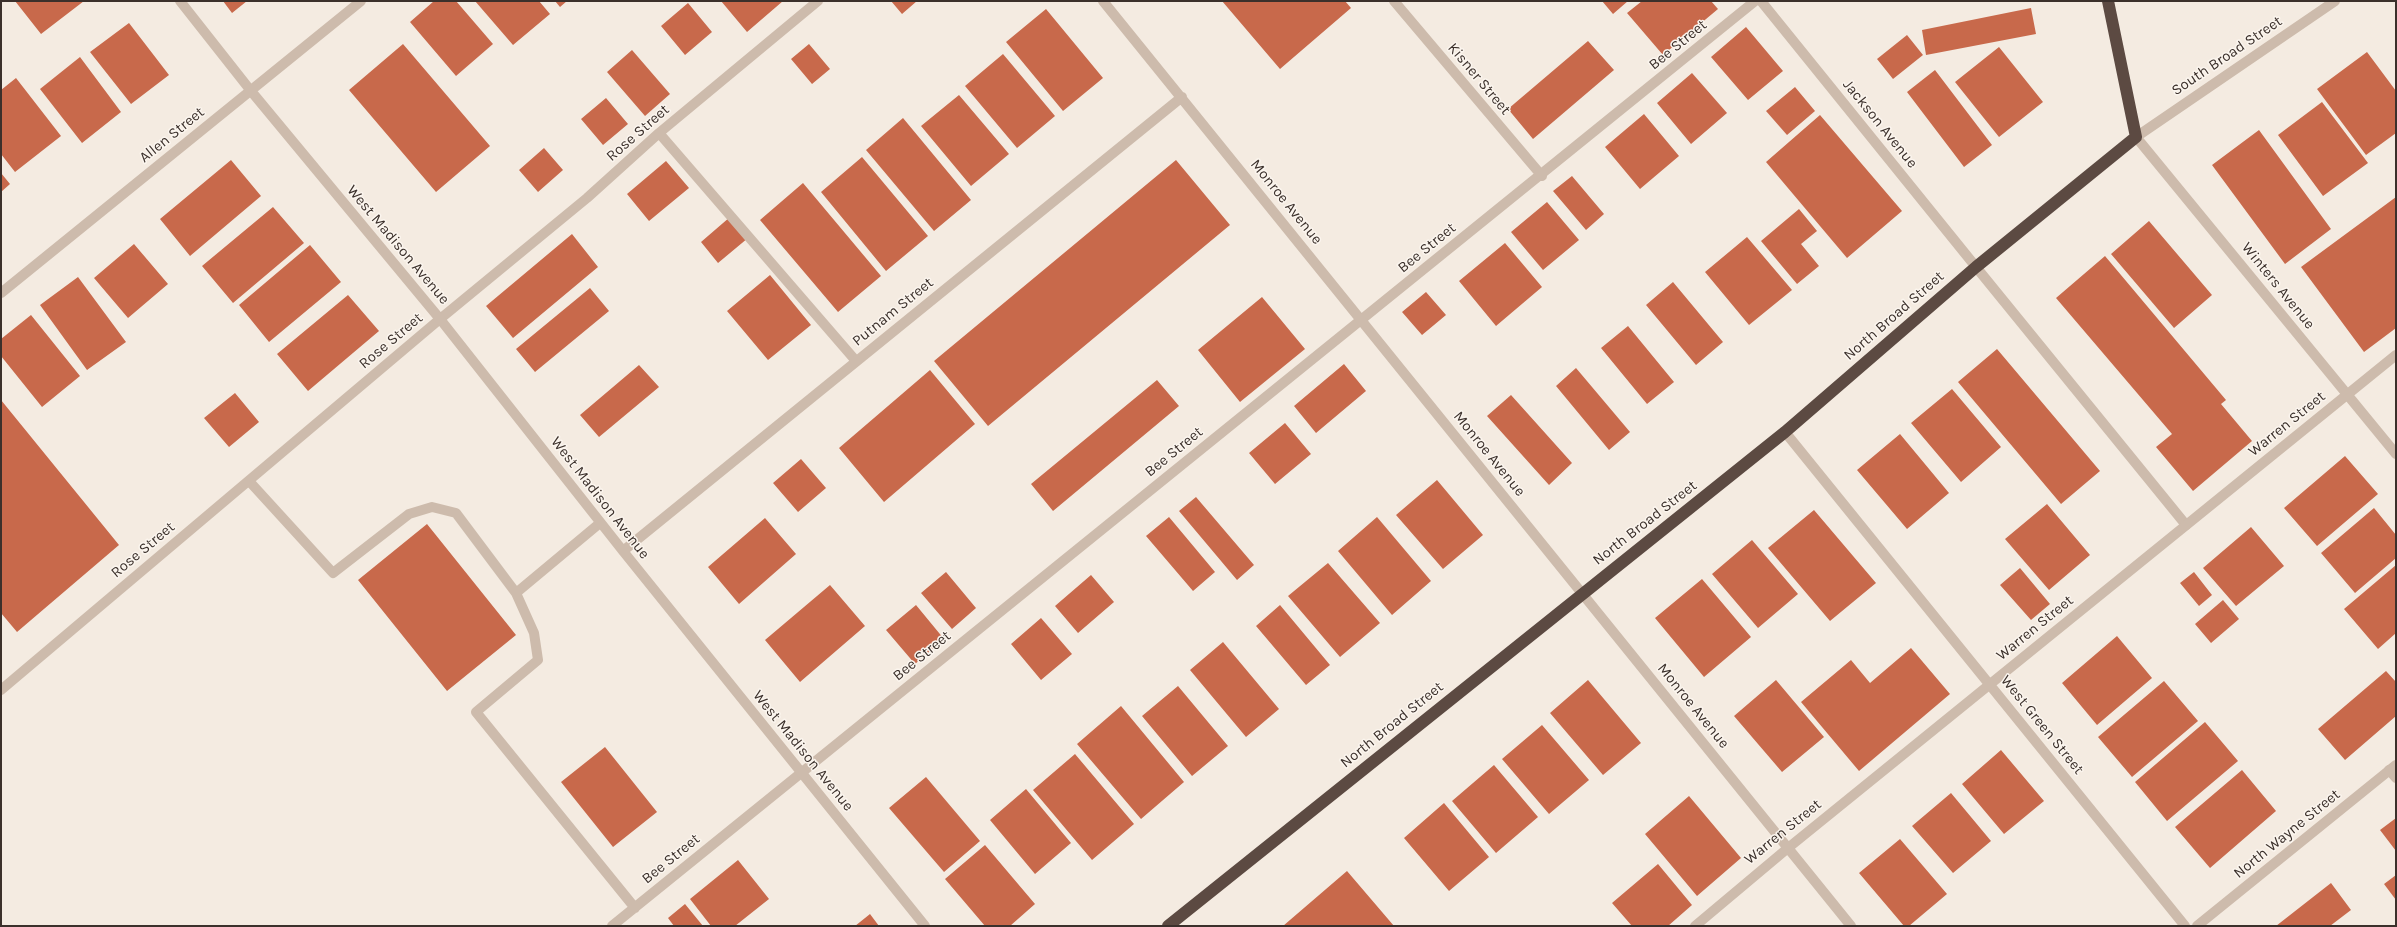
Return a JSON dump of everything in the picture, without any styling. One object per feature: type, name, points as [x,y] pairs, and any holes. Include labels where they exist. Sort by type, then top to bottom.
[{"type":"highway","points":[[2108,1],[2136,136]]},
{"type":"highway","name":"North Broad Street","points":[[1168,926],[1786,432],[1976,267],[2136,136]]},
{"type":"street","name":"West Madison Avenue","points":[[180,1],[251,91],[440,319],[622,551],[925,926]]},
{"type":"street","name":"Allen Street","points":[[1,293],[362,1]]},
{"type":"street","name":"Rose Street","points":[[1,690],[440,319],[587,198],[659,133],[818,1]]},
{"type":"street","name":"Monroe Avenue","points":[[1103,1],[1851,926]]},
{"type":"street","name":"Kisner Street","points":[[1394,1],[1542,176]]},
{"type":"street","name":"Bee Street","points":[[612,926],[1542,176],[1755,1]]},
{"type":"street","name":"Jackson Avenue","points":[[1761,1],[2186,525]]},
{"type":"street","name":"South Broad Street","points":[[2136,136],[2335,1]]},
{"type":"street","name":"Putnam Street","points":[[622,551],[1182,97]]},
{"type":"street","points":[[659,133],[856,362]]},
{"type":"street","name":"Winters Avenue","points":[[2136,136],[2396,454]]},
{"type":"street","name":"Warren Street","points":[[1695,926],[1788,848],[2396,355]]},
{"type":"street","name":"West Green Street","points":[[1786,432],[2185,926]]},
{"type":"street","points":[[249,481],[333,573],[409,514],[432,507],[456,513],[516,593],[534,633],[538,660],[476,712],[634,908]]},
{"type":"street","points":[[516,593],[600,523]]},
{"type":"street","points":[[2393,767],[2396,778]]},
{"type":"street","name":"North Wayne Street","points":[[2197,926],[2393,767]]},
{"type":"building","points":[[15,1],[84,1],[41,34]]},
{"type":"building","points":[[223,1],[247,1],[232,13]]},
{"type":"building","points":[[434,1],[456,1],[493,44],[456,76],[410,22]]},
{"type":"building","points":[[475,1],[539,1],[550,14],[513,45]]},
{"type":"building","points":[[555,1],[567,1],[560,7]]},
{"type":"building","points":[[721,1],[783,1],[747,32]]},
{"type":"building","points":[[891,1],[917,1],[902,14]]},
{"type":"building","points":[[1222,1],[1345,1],[1351,8],[1280,69]]},
{"type":"building","points":[[1602,1],[1628,1],[1613,14]]},
{"type":"building","points":[[1642,1],[1711,1],[1718,9],[1663,55],[1627,13]]},
{"type":"building","points":[[688,3],[712,32],[685,55],[661,26]]},
{"type":"building","points":[[2031,8],[2036,34],[1926,55],[1922,30]]},
{"type":"building","points":[[1046,9],[1103,78],[1063,111],[1006,42]]},
{"type":"building","points":[[129,23],[169,75],[131,104],[90,52]]},
{"type":"building","points":[[1746,27],[1783,71],[1748,100],[1711,57]]},
{"type":"building","points":[[1907,35],[1923,55],[1893,79],[1877,59]]},
{"type":"building","points":[[1588,41],[1614,70],[1533,139],[1508,109]]},
{"type":"building","points":[[403,44],[490,146],[436,192],[349,90]]},
{"type":"building","points":[[809,44],[830,69],[812,84],[791,59]]},
{"type":"building","points":[[1999,47],[2043,102],[1999,137],[1955,82]]},
{"type":"building","points":[[632,50],[670,94],[645,116],[607,72]]},
{"type":"building","points":[[2367,52],[2396,91],[2396,133],[2366,155],[2317,89]]},
{"type":"building","points":[[1003,54],[1055,116],[1017,148],[965,86]]},
{"type":"building","points":[[80,57],[121,112],[82,143],[40,89]]},
{"type":"building","points":[[1935,70],[1992,145],[1964,167],[1907,92]]},
{"type":"building","points":[[1692,73],[1727,113],[1691,144],[1657,103]]},
{"type":"building","points":[[16,78],[61,136],[15,172],[1,154],[1,90]]},
{"type":"building","points":[[1795,87],[1815,111],[1787,135],[1766,111]]},
{"type":"building","points":[[959,95],[1009,154],[971,186],[921,126]]},
{"type":"building","points":[[606,98],[628,124],[603,145],[581,119]]},
{"type":"building","points":[[2322,102],[2368,163],[2323,196],[2278,135]]},
{"type":"building","points":[[1644,114],[1679,156],[1640,189],[1605,147]]},
{"type":"building","points":[[1820,115],[1902,211],[1847,258],[1766,162]]},
{"type":"building","points":[[903,118],[971,200],[934,231],[866,150]]},
{"type":"building","points":[[2259,130],[2331,229],[2285,264],[2212,165]]},
{"type":"building","points":[[544,148],[563,170],[538,192],[519,170]]},
{"type":"building","points":[[862,157],[928,236],[886,271],[821,192]]},
{"type":"building","points":[[231,160],[261,196],[190,256],[160,219]]},
{"type":"building","points":[[1176,160],[1230,225],[988,426],[934,361]]},
{"type":"building","points":[[666,161],[689,188],[649,221],[627,194]]},
{"type":"building","points":[[1,173],[10,184],[1,192]]},
{"type":"building","points":[[1572,176],[1604,214],[1586,230],[1553,191]]},
{"type":"building","points":[[803,183],[881,276],[838,312],[760,220]]},
{"type":"building","points":[[2396,197],[2396,328],[2364,352],[2301,267]]},
{"type":"building","points":[[1547,202],[1579,240],[1543,270],[1511,232]]},
{"type":"building","points":[[273,207],[304,243],[233,303],[202,266]]},
{"type":"building","points":[[1799,209],[1817,231],[1801,244],[1819,266],[1797,284],[1761,241]]},
{"type":"building","points":[[730,217],[748,238],[718,263],[701,242]]},
{"type":"building","points":[[2149,221],[2212,295],[2174,328],[2111,254]]},
{"type":"building","points":[[572,234],[598,267],[513,338],[486,306]]},
{"type":"building","points":[[1747,237],[1792,290],[1749,325],[1705,272]]},
{"type":"building","points":[[1505,243],[1542,287],[1496,326],[1459,281]]},
{"type":"building","points":[[134,244],[168,284],[128,318],[94,278]]},
{"type":"building","points":[[310,245],[341,282],[269,342],[239,305]]},
{"type":"building","points":[[2105,256],[2226,400],[2221,404],[2252,441],[2193,491],[2156,447],[2172,434],[2056,298]]},
{"type":"building","points":[[770,275],[811,325],[768,360],[727,311]]},
{"type":"building","points":[[78,277],[126,342],[87,370],[40,305]]},
{"type":"building","points":[[1673,282],[1723,342],[1696,365],[1646,305]]},
{"type":"building","points":[[590,288],[609,311],[535,372],[516,349]]},
{"type":"building","points":[[1426,292],[1446,315],[1422,335],[1402,312]]},
{"type":"building","points":[[348,295],[379,331],[308,391],[277,354]]},
{"type":"building","points":[[1262,297],[1305,349],[1240,402],[1198,350]]},
{"type":"building","points":[[31,315],[80,376],[42,407],[1,356],[1,339]]},
{"type":"building","points":[[1628,326],[1674,382],[1647,404],[1601,348]]},
{"type":"building","points":[[1997,349],[2100,471],[2061,504],[1958,382]]},
{"type":"building","points":[[1344,364],[1366,391],[1316,433],[1294,406]]},
{"type":"building","points":[[639,365],[659,387],[599,437],[580,415]]},
{"type":"building","points":[[1576,368],[1630,432],[1609,450],[1556,386]]},
{"type":"building","points":[[930,370],[975,424],[884,502],[839,448]]},
{"type":"building","points":[[1157,380],[1179,406],[1053,511],[1031,484]]},
{"type":"building","points":[[1952,389],[2001,447],[1961,482],[1911,423]]},
{"type":"building","points":[[235,393],[259,422],[229,447],[204,418]]},
{"type":"building","points":[[1511,395],[1572,463],[1549,485],[1487,416]]},
{"type":"building","points":[[1,400],[119,545],[17,632],[1,613]]},
{"type":"building","points":[[1285,423],[1311,454],[1275,484],[1249,453]]},
{"type":"building","points":[[1900,434],[1949,493],[1907,529],[1857,470]]},
{"type":"building","points":[[2345,456],[2378,494],[2317,546],[2284,508]]},
{"type":"building","points":[[801,459],[826,488],[798,512],[773,483]]},
{"type":"building","points":[[1437,480],[1483,535],[1443,569],[1396,515]]},
{"type":"building","points":[[1196,497],[1254,565],[1237,580],[1179,511]]},
{"type":"building","points":[[2047,504],[2090,555],[2049,590],[2005,539]]},
{"type":"building","points":[[2374,508],[2396,535],[2396,558],[2355,593],[2321,553]]},
{"type":"building","points":[[1814,510],[1876,583],[1830,621],[1768,548]]},
{"type":"building","points":[[1169,517],[1215,572],[1193,591],[1146,536]]},
{"type":"building","points":[[1377,517],[1431,581],[1392,615],[1338,551]]},
{"type":"building","points":[[765,518],[796,554],[739,604],[708,567]]},
{"type":"building","points":[[427,524],[516,635],[447,691],[358,580]]},
{"type":"building","points":[[2251,527],[2284,566],[2236,606],[2203,568]]},
{"type":"building","points":[[1752,540],[1798,594],[1758,628],[1712,574]]},
{"type":"building","points":[[1328,563],[1380,623],[1340,657],[1288,596]]},
{"type":"building","points":[[2396,565],[2396,633],[2378,649],[2344,609]]},
{"type":"building","points":[[2020,568],[2050,604],[2031,620],[2000,585]]},
{"type":"building","points":[[946,572],[976,608],[952,629],[921,593]]},
{"type":"building","points":[[2194,572],[2212,595],[2199,606],[2180,583]]},
{"type":"building","points":[[1091,575],[1114,602],[1078,633],[1055,606]]},
{"type":"building","points":[[1702,579],[1751,637],[1704,677],[1655,618]]},
{"type":"building","points":[[830,585],[865,626],[800,682],[765,640]]},
{"type":"building","points":[[2223,600],[2239,619],[2211,643],[2195,624]]},
{"type":"building","points":[[916,605],[944,639],[915,664],[886,630]]},
{"type":"building","points":[[1280,605],[1330,665],[1306,685],[1256,626]]},
{"type":"building","points":[[1041,618],[1072,654],[1041,680],[1011,644]]},
{"type":"building","points":[[2117,636],[2152,678],[2097,725],[2062,683]]},
{"type":"building","points":[[1223,642],[1279,709],[1246,737],[1190,670]]},
{"type":"building","points":[[1911,648],[1950,694],[1859,771],[1801,702],[1851,660],[1870,683]]},
{"type":"building","points":[[2386,671],[2396,682],[2396,716],[2345,760],[2318,729]]},
{"type":"building","points":[[1588,680],[1641,743],[1603,775],[1550,713]]},
{"type":"building","points":[[1776,680],[1824,737],[1782,772],[1734,716]]},
{"type":"building","points":[[2164,681],[2198,721],[2132,777],[2098,737]]},
{"type":"building","points":[[1178,686],[1228,746],[1192,776],[1142,716]]},
{"type":"building","points":[[1121,706],[1184,782],[1141,819],[1077,744]]},
{"type":"building","points":[[2205,722],[2238,761],[2167,821],[2135,782]]},
{"type":"building","points":[[1542,725],[1589,780],[1549,814],[1502,759]]},
{"type":"building","points":[[605,747],[657,812],[613,847],[561,782]]},
{"type":"building","points":[[2001,750],[2044,801],[2004,834],[1962,784]]},
{"type":"building","points":[[1075,754],[1134,824],[1092,860],[1033,790]]},
{"type":"building","points":[[1494,765],[1538,817],[1496,853],[1452,801]]},
{"type":"building","points":[[2242,770],[2276,811],[2210,868],[2175,827]]},
{"type":"building","points":[[926,777],[980,841],[944,872],[889,808]]},
{"type":"building","points":[[1026,789],[1071,843],[1035,874],[990,820]]},
{"type":"building","points":[[1951,793],[1991,841],[1953,873],[1912,826]]},
{"type":"building","points":[[1689,796],[1741,858],[1697,896],[1645,834]]},
{"type":"building","points":[[1444,803],[1489,857],[1449,891],[1404,838]]},
{"type":"building","points":[[2396,818],[2396,851],[2380,830]]},
{"type":"building","points":[[1900,839],[1947,894],[1909,926],[1904,926],[1859,873]]},
{"type":"building","points":[[985,845],[1035,904],[1010,926],[985,926],[945,879]]},
{"type":"building","points":[[738,860],[769,899],[735,926],[711,926],[690,899]]},
{"type":"building","points":[[1658,864],[1692,905],[1668,926],[1632,926],[1612,903]]},
{"type":"building","points":[[1347,871],[1394,926],[1283,926]]},
{"type":"building","points":[[2396,875],[2396,900],[2384,884]]},
{"type":"building","points":[[2331,883],[2351,910],[2330,926],[2276,926]]},
{"type":"building","points":[[685,904],[703,926],[674,926],[668,918]]},
{"type":"building","points":[[870,914],[879,926],[855,926]]}]
